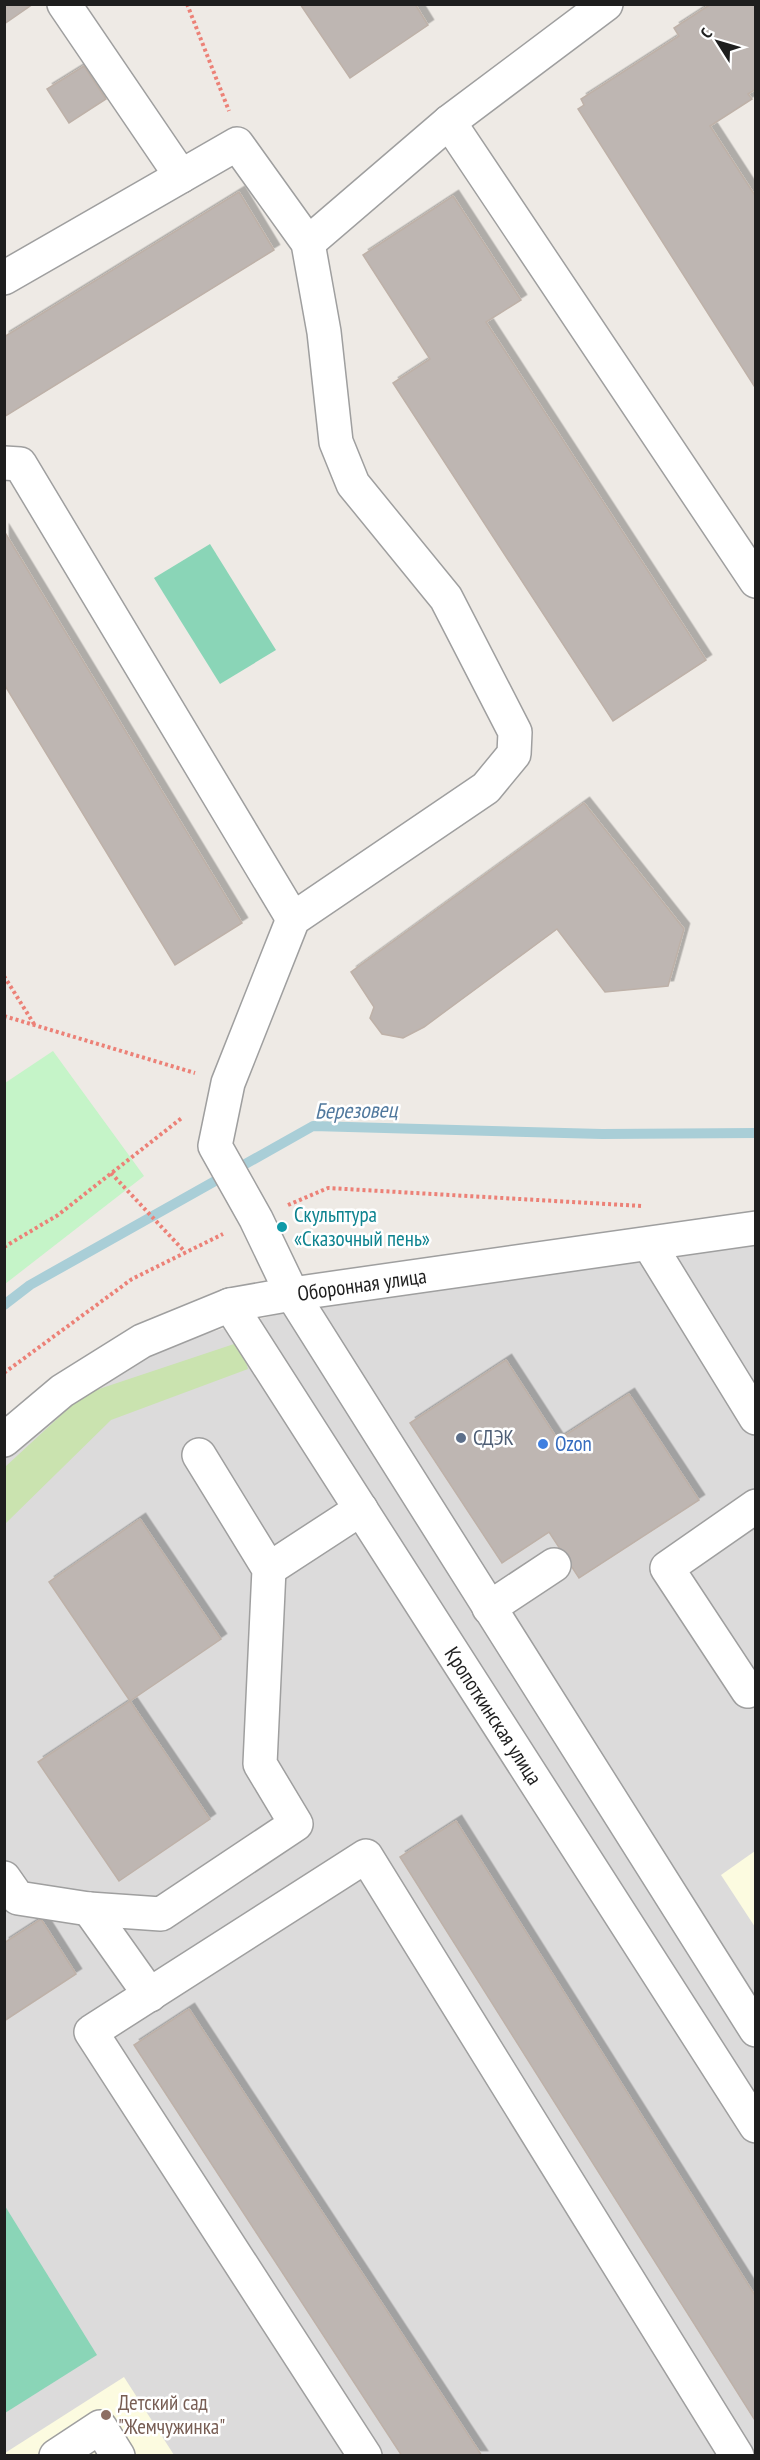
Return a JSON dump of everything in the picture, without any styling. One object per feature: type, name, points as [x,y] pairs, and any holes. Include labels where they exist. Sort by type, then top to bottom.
[{"type":"street","points":[[64,4],[181,176]]},
{"type":"street","points":[[308,243],[449,122],[606,4]]},
{"type":"street","points":[[449,122],[756,581]]},
{"type":"street","points":[[4,278],[237,144],[308,243],[324,332],[336,442],[353,484],[447,598],[515,732],[514,754],[486,788],[292,919],[228,1083],[214,1146],[249,1208],[292,1294],[756,2030]]},
{"type":"street","points":[[4,463],[20,464],[292,919]]},
{"type":"street","name":"Оборонная улица","points":[[4,1440],[62,1391],[142,1341],[230,1305],[292,1294],[756,1228]]},
{"type":"street","points":[[649,1244],[756,1418]]},
{"type":"street","name":"Кропоткинская улица","points":[[230,1305],[756,2126]]},
{"type":"street","points":[[9,1894],[89,1909],[161,1914],[296,1824],[260,1764],[269,1569],[199,1455]]},
{"type":"street","points":[[748,1691],[667,1568],[756,1506]]},
{"type":"street","points":[[269,1569],[361,1509]]},
{"type":"street","points":[[489,1608],[554,1565]]},
{"type":"street","points":[[366,2456],[91,2032],[366,1856],[737,2456]]},
{"type":"street","points":[[89,1909],[150,1995]]},
{"type":"street","points":[[56,2456],[100,2427],[118,2456]]},
{"type":"path","points":[[186,4],[232,121],[237,144]]},
{"type":"path","points":[[4,976],[35,1025]]},
{"type":"path","points":[[4,1016],[228,1083]]},
{"type":"path","points":[[4,1247],[58,1215],[228,1083]]},
{"type":"path","points":[[111,1173],[185,1252]]},
{"type":"path","points":[[4,1373],[132,1279],[185,1252],[249,1208],[328,1188],[650,1207]]},
{"type":"shaded area","points":[[755,1245],[755,2455],[5,2455],[4,1456],[82,1387],[174,1342],[319,1303]]},
{"type":"shaded area","points":[[755,1851],[755,1927],[721,1875]]},
{"type":"shaded area","name":"Детский сад \"Жемчужинка\"","points":[[124,2377],[174,2455],[5,2456],[5,2453]]},
{"type":"green space","points":[[210,544],[276,650],[220,684],[154,578]]},
{"type":"green space","points":[[53,1051],[144,1176],[5,1284],[5,1083]]},
{"type":"green space","points":[[240,1342],[248,1369],[111,1420],[5,1524],[5,1467],[84,1394]]},
{"type":"green space","points":[[5,2206],[97,2355],[4,2413]]},
{"type":"building","points":[[4,4],[33,4],[4,24]]},
{"type":"building","points":[[300,4],[415,4],[428,25],[350,78]]},
{"type":"building","points":[[711,4],[756,4],[756,89],[748,94],[752,99],[710,126],[756,197],[756,389],[578,109],[584,105],[581,99],[679,36],[674,28]]},
{"type":"building","points":[[84,66],[106,99],[69,123],[47,89]]},
{"type":"building","points":[[239,192],[274,250],[4,417],[4,337]]},
{"type":"building","points":[[453,196],[521,300],[486,322],[706,660],[613,721],[393,383],[430,359],[363,255]]},
{"type":"building","points":[[4,531],[242,923],[175,965],[4,684]]},
{"type":"building","points":[[584,803],[684,929],[668,986],[605,992],[557,929],[424,1027],[403,1038],[382,1034],[370,1018],[374,1007],[351,972]]},
{"type":"building","points":[[506,1360],[558,1440],[629,1394],[699,1500],[579,1578],[549,1532],[502,1563],[410,1423]]},
{"type":"building","points":[[140,1519],[221,1639],[130,1701],[49,1582]]},
{"type":"building","points":[[130,1701],[210,1819],[119,1881],[38,1762]]},
{"type":"building","points":[[456,1821],[756,2297],[756,2422],[400,1857]]},
{"type":"building","points":[[41,1919],[76,1974],[4,2021],[4,1943]]},
{"type":"building","points":[[189,2009],[482,2456],[402,2456],[134,2045]]},
{"type":"waterway","name":"Березовец","points":[[4,1305],[30,1285],[313,1126],[602,1134],[756,1133]]},
{"type":"place","name":"Скульптура «Сказочный пень»","points":[[282,1227]]},
{"type":"place","name":"СДЭК","points":[[461,1438]]},
{"type":"place","name":"Ozon","points":[[543,1444]]},
{"type":"place","name":"Детский сад \"Жемчужинка\"","points":[[106,2415]]}]
